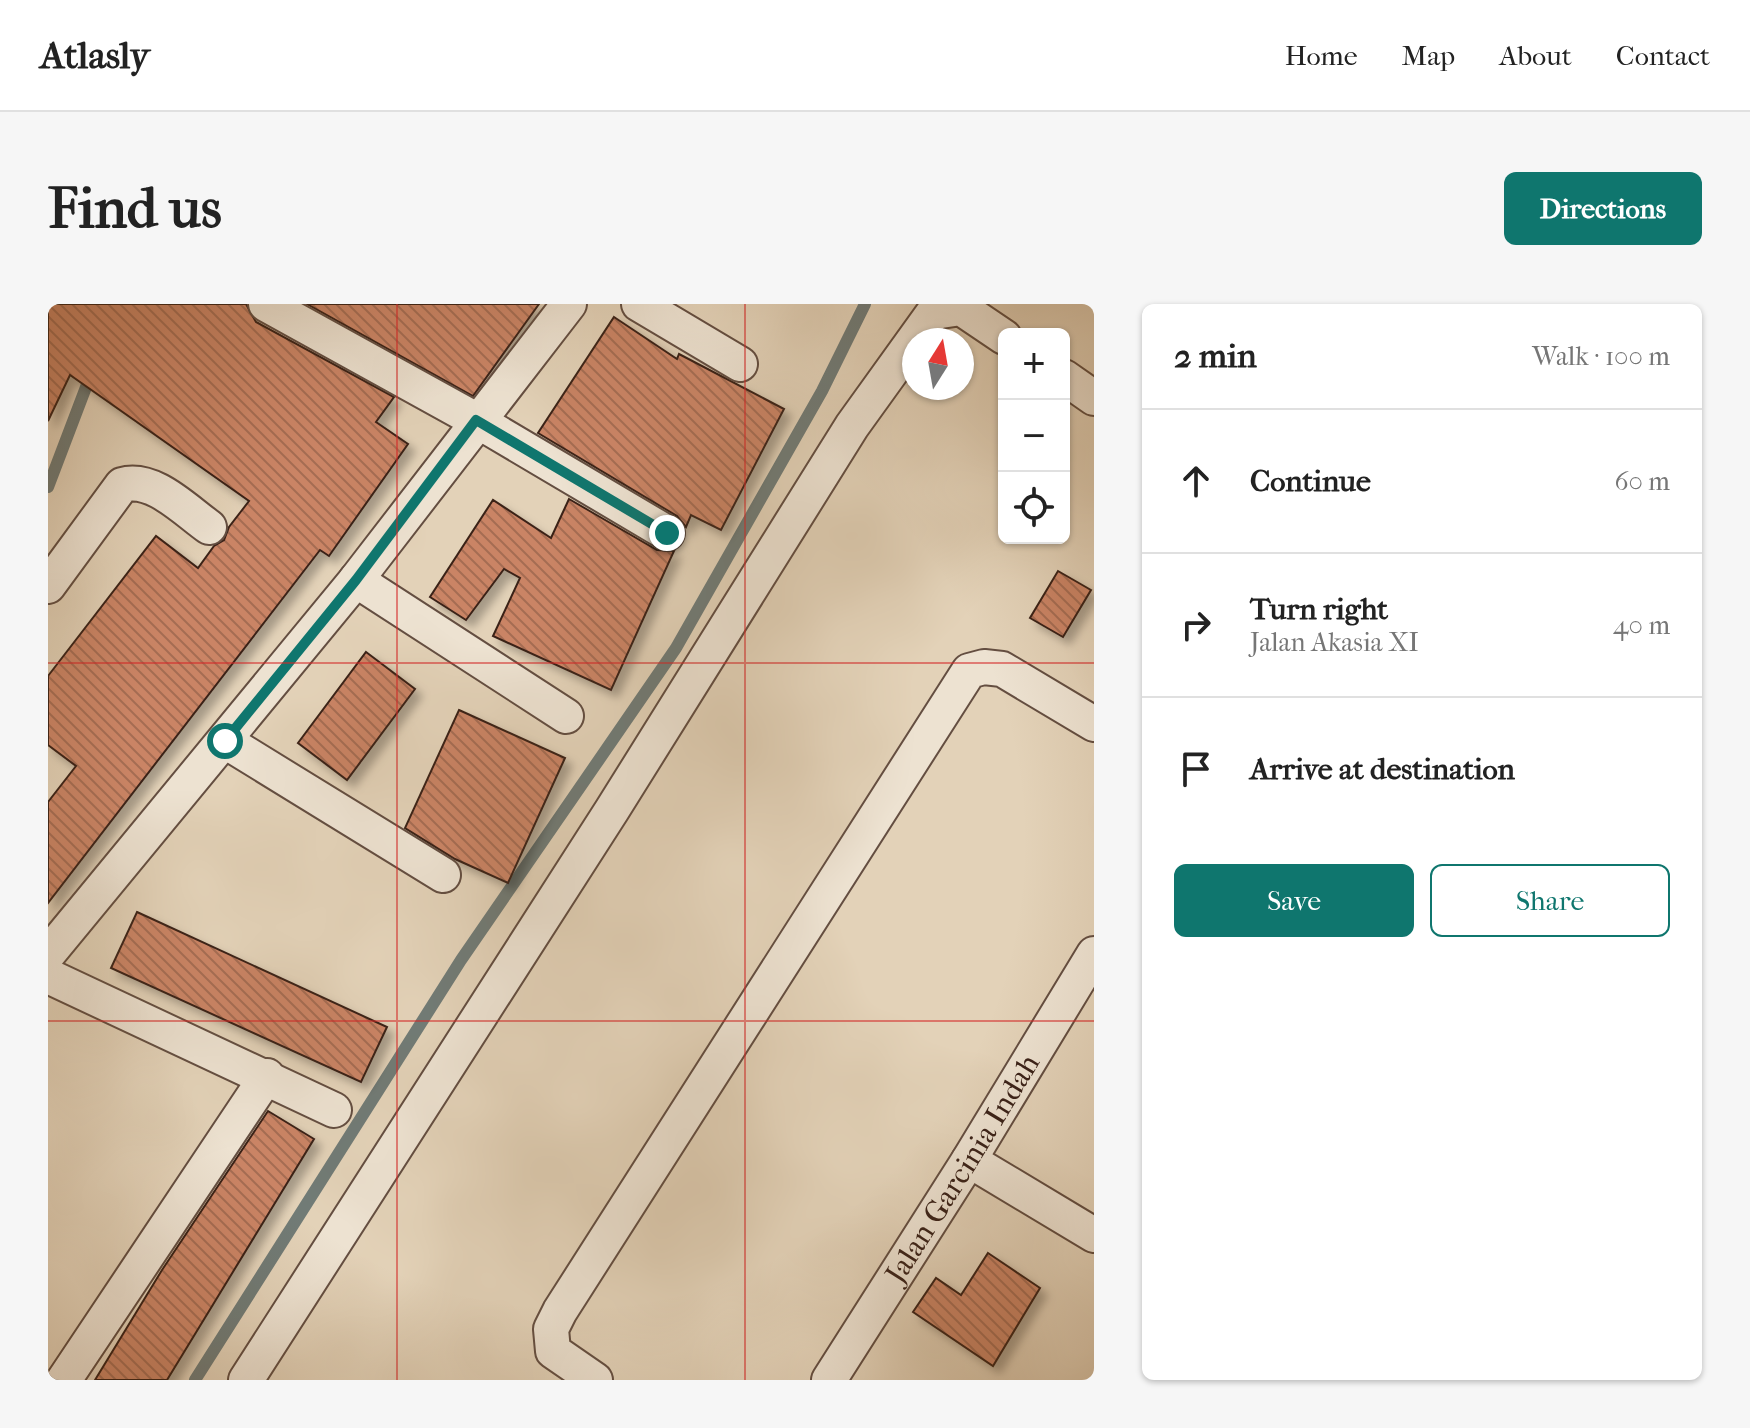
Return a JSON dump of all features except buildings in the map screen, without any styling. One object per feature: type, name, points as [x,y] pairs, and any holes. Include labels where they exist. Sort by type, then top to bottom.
[{"type":"street","points":[[266,304],[476,420],[667,533]]},
{"type":"street","points":[[48,954],[356,580],[476,420],[569,304]]},
{"type":"street","points":[[639,304],[740,364]]},
{"type":"street","points":[[246,1380],[612,810],[852,426],[925,324],[934,312],[961,308],[998,333]]},
{"type":"street","points":[[1070,381],[1094,398]]},
{"type":"street","points":[[48,586],[122,485],[134,481],[152,487],[209,527]]},
{"type":"street","points":[[356,580],[566,716]]},
{"type":"street","points":[[595,1380],[553,1351],[551,1329],[560,1311],[969,671],[984,667],[1002,669],[1094,724]]},
{"type":"street","points":[[225,741],[443,875]]},
{"type":"street","name":"Jalan Garcinia Indah","points":[[829,1380],[969,1160],[1094,954]]},
{"type":"street","points":[[48,976],[334,1110]]},
{"type":"street","points":[[64,1380],[267,1076]]},
{"type":"street","points":[[969,1160],[1094,1235]]},
{"type":"waterway","points":[[195,1380],[461,960],[676,648],[822,391],[865,304]]},
{"type":"waterway","points":[[48,487],[91,374]]},
{"type":"route","points":[[225,741],[356,580],[476,420],[667,533]]}]
